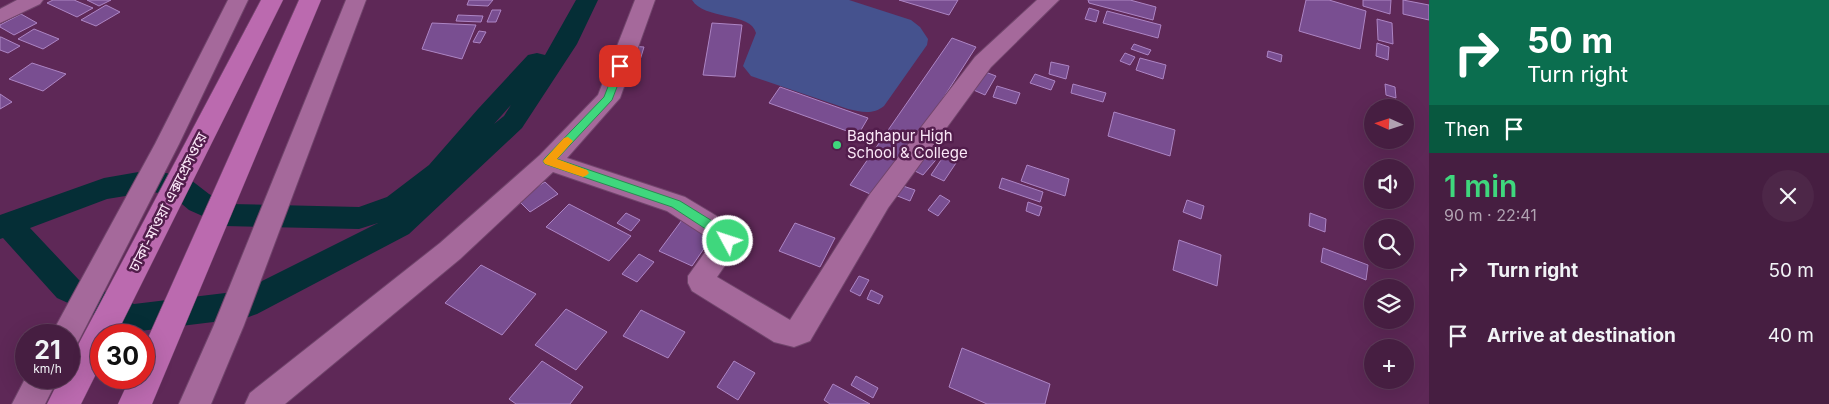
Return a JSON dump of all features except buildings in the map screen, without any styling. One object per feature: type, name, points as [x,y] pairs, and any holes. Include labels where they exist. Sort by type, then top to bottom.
[{"type":"highway","points":[[238,66],[243,34],[254,0]]},
{"type":"highway","name":"ঢাকা-মাওয়া এক্সপ্রেসওয়ে","points":[[80,352],[238,66],[272,0]]},
{"type":"highway","points":[[141,390],[310,0]]},
{"type":"street","points":[[0,17],[33,0]]},
{"type":"street","points":[[72,324],[167,144],[238,0]]},
{"type":"street","points":[[196,404],[229,325],[356,0]]},
{"type":"street","points":[[261,404],[450,251],[549,161],[608,98],[645,0]]},
{"type":"street","points":[[549,161],[676,204],[726,236],[728,241],[702,276],[702,283],[785,332],[794,334],[799,332],[879,201],[983,62],[1049,0]]},
{"type":"street","points":[[28,404],[58,389]]},
{"type":"shaded area","points":[[692,0],[849,0],[911,20],[920,27],[928,39],[927,45],[884,106],[871,112],[858,111],[751,76],[743,66],[756,33],[752,26],[737,19],[706,11]]},
{"type":"waterway","points":[[8,224],[68,289],[132,318],[246,304],[399,226],[513,122],[565,44],[587,0]]},
{"type":"waterway","points":[[8,224],[104,189],[150,181],[177,184],[199,202],[225,215],[359,218],[397,205],[439,172],[487,115],[537,61]]},
{"type":"waterway","points":[[0,227],[8,224]]},
{"type":"slow traffic","points":[[568,141],[549,161],[583,173]]},
{"type":"place","name":"Baghapur High School & College","points":[[837,145]]},
{"type":"route","points":[[620,66],[608,98],[549,161],[676,204],[726,236],[728,241]]}]
